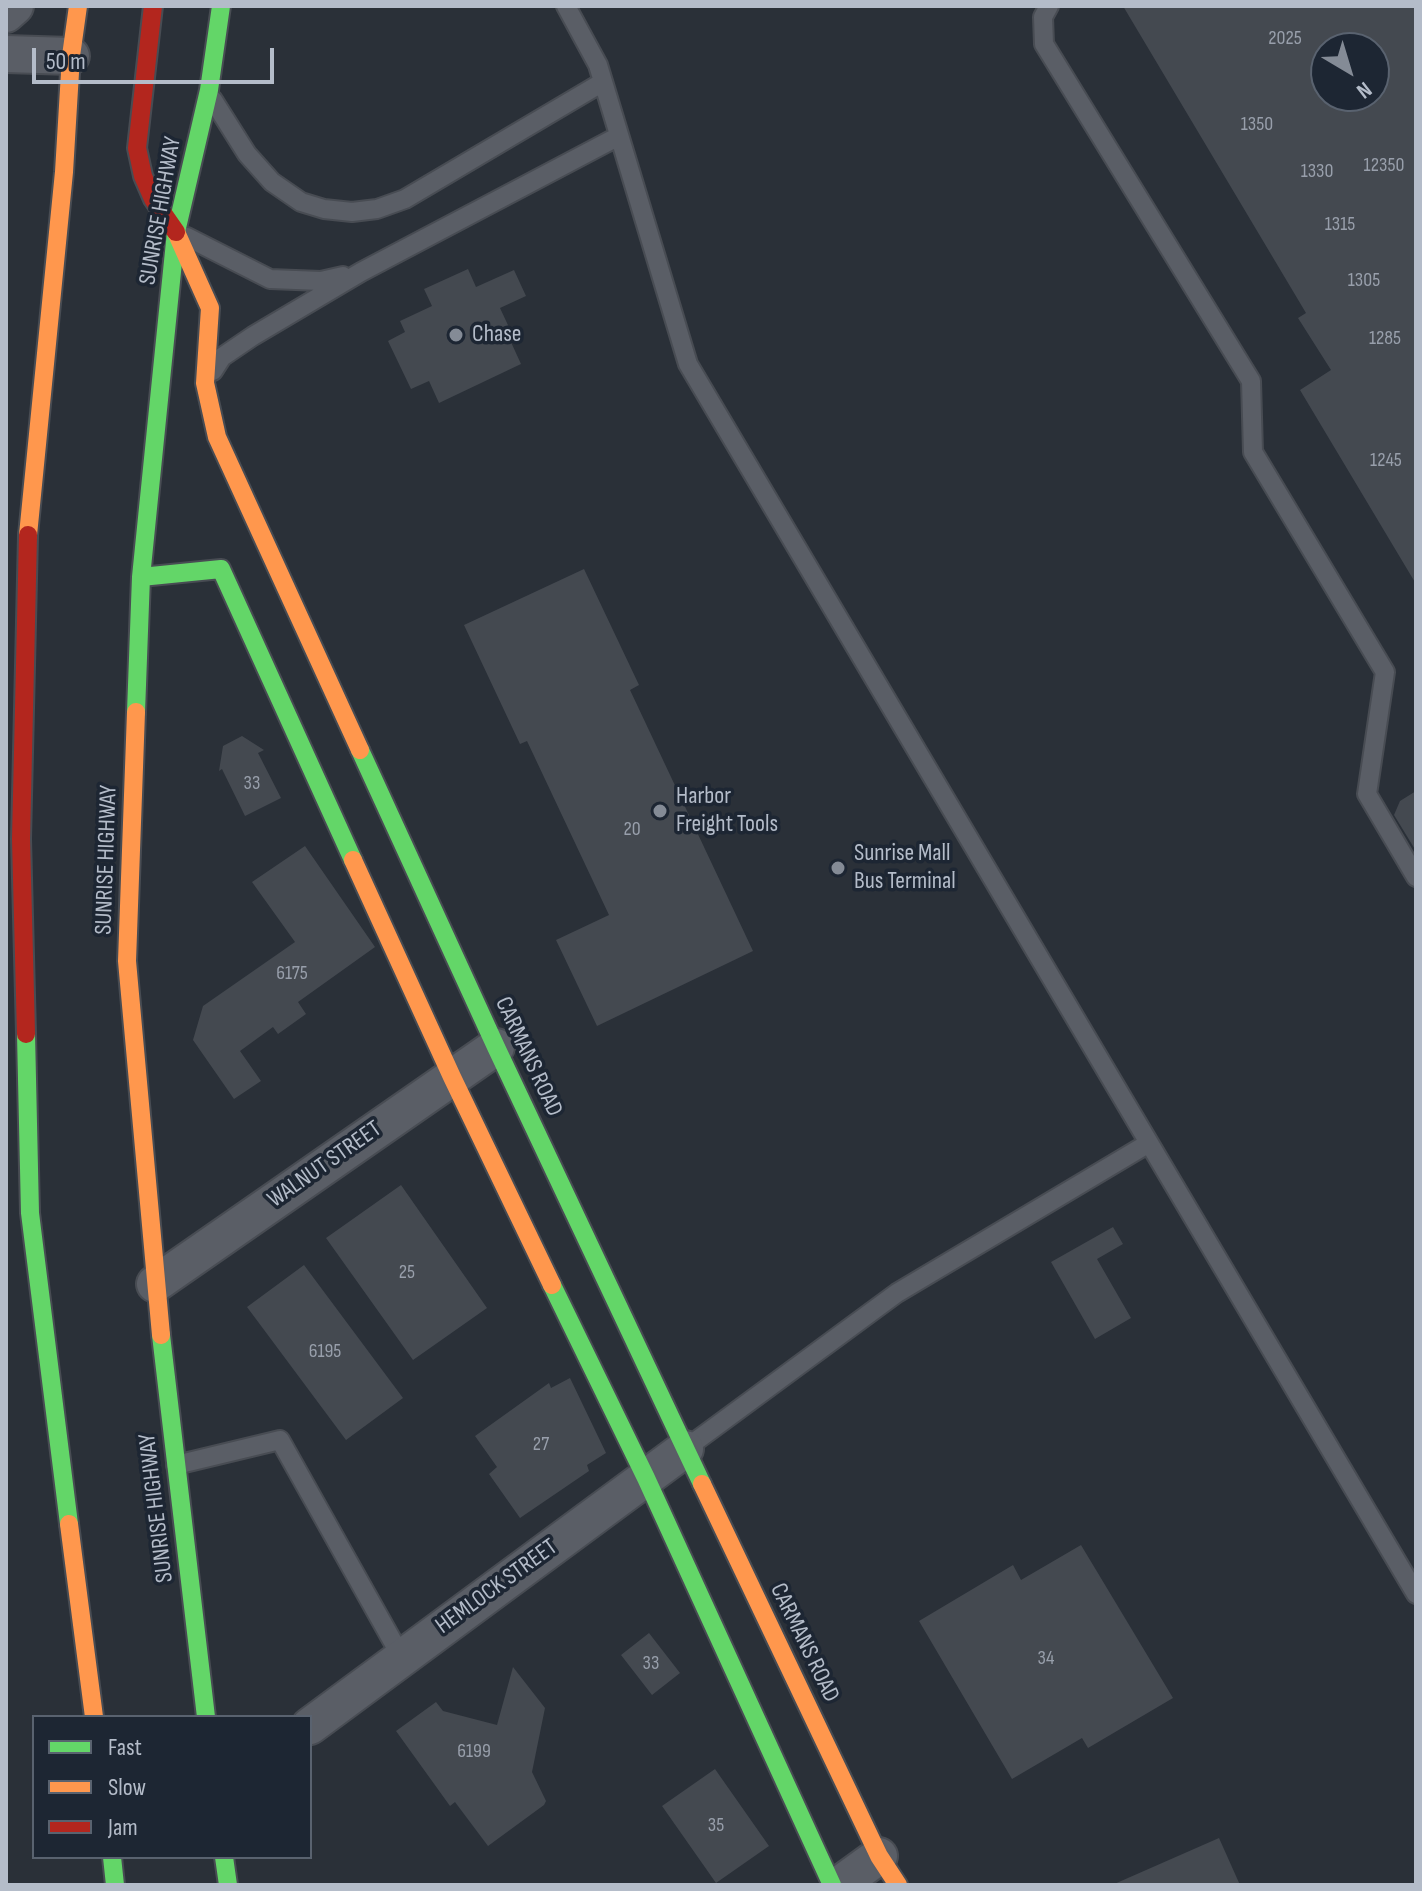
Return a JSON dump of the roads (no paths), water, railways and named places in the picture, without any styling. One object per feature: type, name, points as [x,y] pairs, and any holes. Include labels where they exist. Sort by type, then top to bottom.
[{"type":"main road","points":[[78,6],[28,524],[21,839],[30,1213],[94,1715]]},
{"type":"main road","name":"CARMANS ROAD","points":[[153,6],[137,148],[143,176],[153,199],[176,232],[210,308],[205,383],[217,437],[496,1047],[888,1870]]},
{"type":"main road","name":"SUNRISE HIGHWAY","points":[[206,1715],[155,1284],[127,961],[141,577],[176,232],[209,90],[221,6]]},
{"type":"main road","points":[[141,577],[221,569],[452,1077],[646,1478],[832,1885]]},
{"type":"main road","points":[[224,1859],[228,1885]]},
{"type":"street","points":[[6,14],[15,6]]},
{"type":"street","points":[[6,54],[71,56]]},
{"type":"street","name":"WALNUT STREET","points":[[155,1284],[496,1047]]},
{"type":"street","name":"HEMLOCK STREET","points":[[312,1725],[685,1449]]},
{"type":"street","points":[[839,1885],[888,1870]]},
{"type":"lane","points":[[566,6],[600,74],[688,364],[1416,1594]]},
{"type":"lane","points":[[1049,6],[1043,17],[1044,44],[1251,381],[1253,452],[1385,672],[1367,794],[1416,877]]},
{"type":"lane","points":[[209,90],[233,133],[272,182],[301,202],[324,209],[352,212],[377,209],[405,199],[600,74]]},
{"type":"lane","points":[[205,383],[222,357],[361,272],[619,136]]},
{"type":"lane","points":[[176,232],[270,279],[321,281],[361,272]]},
{"type":"lane","points":[[685,1449],[897,1293],[1149,1143]]},
{"type":"lane","points":[[176,1465],[280,1440],[402,1658]]},
{"type":"place","name":"Chase","points":[[456,335]]},
{"type":"place","name":"Harbor Freight Tools","points":[[660,811]]},
{"type":"place","name":"Sunrise Mall Bus Terminal","points":[[838,868]]}]
